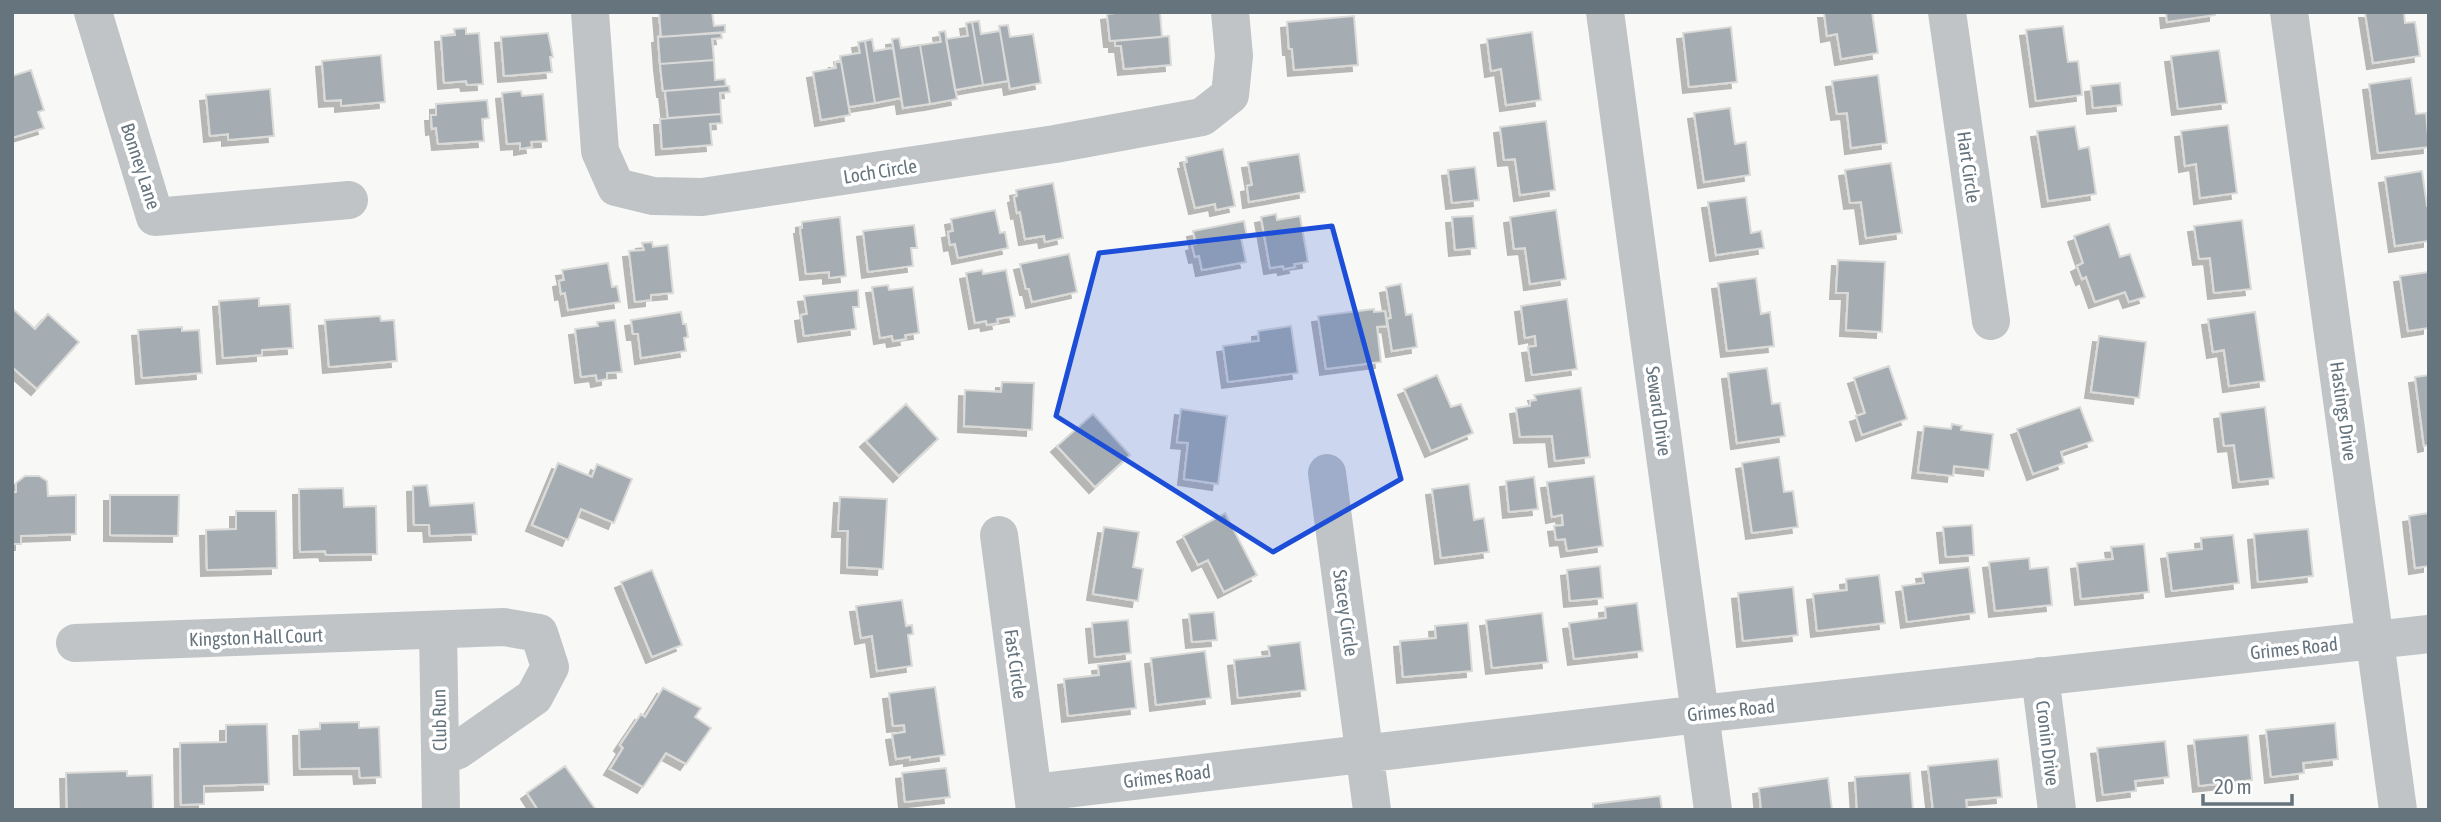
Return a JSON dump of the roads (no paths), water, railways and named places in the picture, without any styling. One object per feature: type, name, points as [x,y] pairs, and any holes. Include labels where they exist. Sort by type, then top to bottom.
[{"type":"street","name":"Bonney Lane","points":[[93,12],[155,216],[349,200]]},
{"type":"street","name":"Loch Circle","points":[[590,12],[600,151],[616,187],[653,196],[690,197],[751,191],[912,167],[1202,117],[1230,95],[1234,56],[1230,12]]},
{"type":"street","name":"Seward Drive","points":[[1605,12],[1713,810]]},
{"type":"street","name":"Hart Circle","points":[[1947,12],[1991,321]]},
{"type":"street","name":"Hastings Drive","points":[[2289,12],[2398,810]]},
{"type":"street","name":"Stacey Circle","points":[[1327,473],[1372,810]]},
{"type":"street","name":"Fast Circle","points":[[999,535],[1034,801]]},
{"type":"street","name":"Kingston Hall Court","points":[[75,643],[505,627],[539,633],[550,667],[534,697],[458,750],[440,757]]},
{"type":"street","name":"Club Run","points":[[438,630],[441,810]]},
{"type":"street","name":"Grimes Road","points":[[1034,801],[1365,753],[2429,634]]},
{"type":"street","name":"Cronin Drive","points":[[2040,676],[2057,810]]}]
